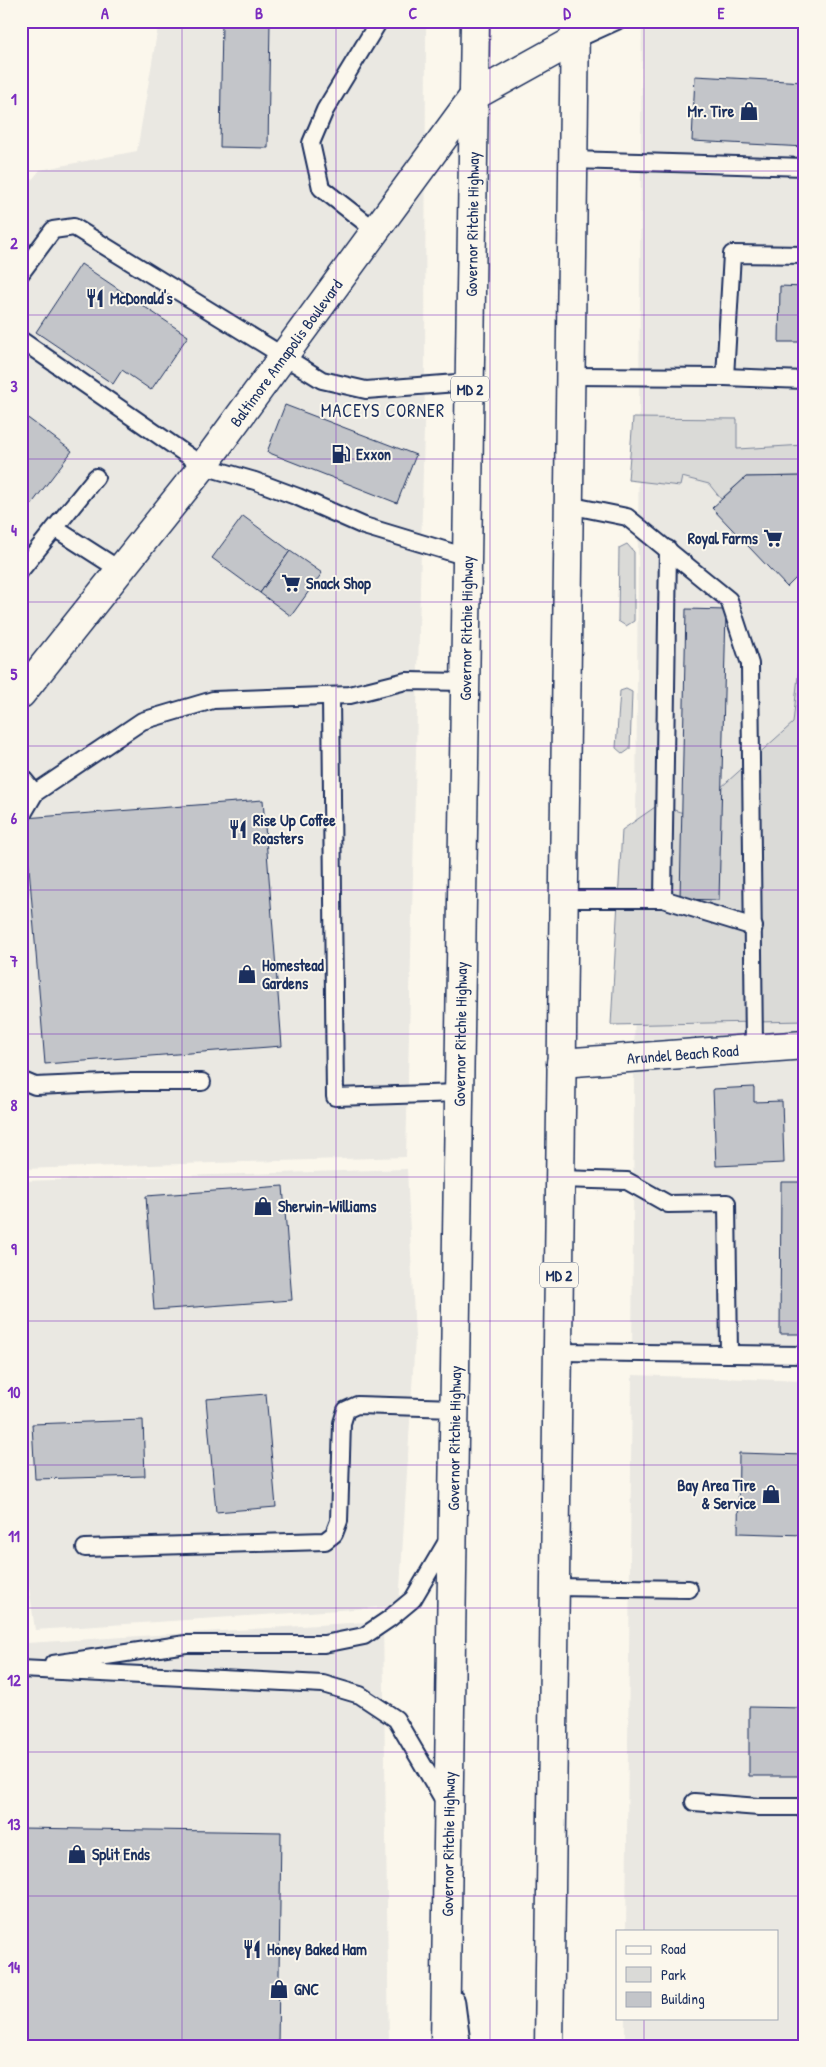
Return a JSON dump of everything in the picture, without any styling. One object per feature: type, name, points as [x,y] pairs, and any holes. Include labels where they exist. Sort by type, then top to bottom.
[{"type":"main road","name":"Governor Ritchie Highway","points":[[445,2046],[475,21]]},
{"type":"main road","name":"Baltimore Annapolis Boulevard","points":[[21,694],[203,466],[474,96],[575,31]]},
{"type":"main road","name":"MD 2","points":[[549,2046],[575,31]]},
{"type":"main road","name":"Arundel Beach Road","points":[[561,1062],[805,1045]]},
{"type":"lane","points":[[376,231],[322,188],[311,143],[326,110],[378,21]]},
{"type":"lane","points":[[575,31],[617,21]]},
{"type":"lane","points":[[573,160],[805,167]]},
{"type":"lane","points":[[21,272],[54,230],[74,226],[322,380],[366,390],[470,382]]},
{"type":"lane","points":[[725,376],[732,254],[805,255]]},
{"type":"lane","points":[[21,340],[203,466],[298,497],[364,526],[467,557]]},
{"type":"lane","points":[[570,376],[725,376],[805,380]]},
{"type":"lane","points":[[21,570],[56,529],[96,477]]},
{"type":"lane","points":[[568,505],[627,517],[729,600],[750,664],[754,1048]]},
{"type":"lane","points":[[56,529],[120,570]]},
{"type":"lane","points":[[663,899],[668,549]]},
{"type":"lane","points":[[21,817],[36,793],[142,721],[213,700],[350,695],[406,681],[466,682]]},
{"type":"lane","points":[[331,696],[335,1097],[459,1093]]},
{"type":"lane","points":[[21,776],[36,793]]},
{"type":"lane","points":[[564,899],[663,899],[754,927]]},
{"type":"lane","points":[[21,1080],[35,1086],[129,1082],[202,1082]]},
{"type":"lane","points":[[560,1179],[626,1181],[668,1204],[727,1204],[729,1354]]},
{"type":"lane","points":[[558,1352],[805,1355]]},
{"type":"lane","points":[[85,1548],[325,1541],[334,1534],[339,1521],[342,1423],[346,1410],[357,1405],[455,1408]]},
{"type":"lane","points":[[21,1669],[186,1644],[324,1644],[364,1636],[389,1619],[413,1598],[453,1532]]},
{"type":"lane","points":[[555,1587],[690,1589]]},
{"type":"lane","points":[[21,1669],[324,1684],[360,1695],[396,1718],[448,1807]]},
{"type":"lane","points":[[694,1802],[759,1807],[805,1807]]},
{"type":"lane","points":[[447,1926],[462,2046]]},
{"type":"shaded area","points":[[159,21],[426,21],[425,388],[406,1157],[21,1169],[21,193],[40,170],[137,151]]},
{"type":"shaded area","points":[[642,21],[805,21],[805,1364],[632,1362]]},
{"type":"shaded area","points":[[407,1169],[415,1338],[399,1606],[35,1630],[21,1530],[21,1181]]},
{"type":"shaded area","points":[[632,1375],[805,1381],[805,2046],[625,2046],[625,2020],[778,2020],[778,1930],[626,1930]]},
{"type":"shaded area","points":[[21,1605],[27,1643],[383,1621],[389,2046],[21,2046]]},
{"type":"green space","points":[[633,418],[737,419],[737,449],[805,445],[805,476],[746,477],[721,499],[709,484],[682,477],[680,486],[628,480]]},
{"type":"green space","points":[[627,544],[634,552],[634,621],[626,626],[618,621],[619,548]]},
{"type":"green space","points":[[805,610],[805,1021],[611,1025],[622,830],[658,805],[690,815],[793,723]]},
{"type":"green space","points":[[626,689],[632,692],[630,749],[623,754],[616,748],[620,691]]},
{"type":"building","points":[[222,21],[270,21],[268,148],[220,147]]},
{"type":"building","name":"Mr. Tire","points":[[695,76],[805,82],[805,147],[692,141]]},
{"type":"building","name":"McDonald's","points":[[81,264],[188,336],[151,390],[122,370],[113,384],[36,332]]},
{"type":"building","points":[[780,286],[805,287],[805,342],[779,342]]},
{"type":"building","name":"Exxon","points":[[285,405],[416,455],[397,503],[267,452]]},
{"type":"building","points":[[21,413],[72,451],[21,518]]},
{"type":"building","name":"Royal Farms","points":[[805,476],[805,569],[787,587],[712,508],[746,477]]},
{"type":"building","points":[[243,516],[290,551],[260,593],[212,558]]},
{"type":"building","name":"Snack Shop","points":[[290,551],[322,573],[291,616],[260,593]]},
{"type":"building","points":[[686,609],[726,610],[719,900],[680,899]]},
{"type":"building","points":[[263,800],[282,1046],[45,1064],[25,818]]},
{"type":"building","points":[[754,1087],[754,1102],[782,1101],[784,1163],[716,1166],[713,1089]]},
{"type":"building","points":[[781,1182],[805,1182],[805,1334],[780,1334]]},
{"type":"building","points":[[283,1186],[292,1300],[154,1310],[146,1196]]},
{"type":"building","points":[[266,1394],[276,1507],[216,1512],[206,1399]]},
{"type":"building","points":[[143,1420],[145,1476],[35,1479],[32,1424]]},
{"type":"building","name":"Bay Area Tire & Service","points":[[739,1453],[805,1455],[805,1535],[738,1533]]},
{"type":"building","points":[[749,1707],[805,1708],[805,1776],[749,1776]]},
{"type":"building","points":[[21,1828],[281,1832],[278,2046],[21,2046]]},
{"type":"place","name":"Mr. Tire","points":[[749,111]]},
{"type":"place","name":"McDonald's","points":[[95,298]]},
{"type":"place","name":"Exxon","points":[[341,454]]},
{"type":"place","name":"Royal Farms","points":[[773,538]]},
{"type":"place","name":"Snack Shop","points":[[291,583]]},
{"type":"place","name":"Rise Up Coffee Roasters","points":[[238,829]]},
{"type":"place","name":"Homestead Gardens","points":[[247,974]]},
{"type":"place","name":"Sherwin-Williams","points":[[263,1206]]},
{"type":"place","name":"Bay Area Tire & Service","points":[[771,1494]]},
{"type":"place","name":"Split Ends","points":[[77,1854]]},
{"type":"place","name":"Honey Baked Ham","points":[[252,1949]]},
{"type":"place","name":"GNC","points":[[279,1989]]},
{"type":"district","name":"MACEYS CORNER","points":[[383,410]]}]
